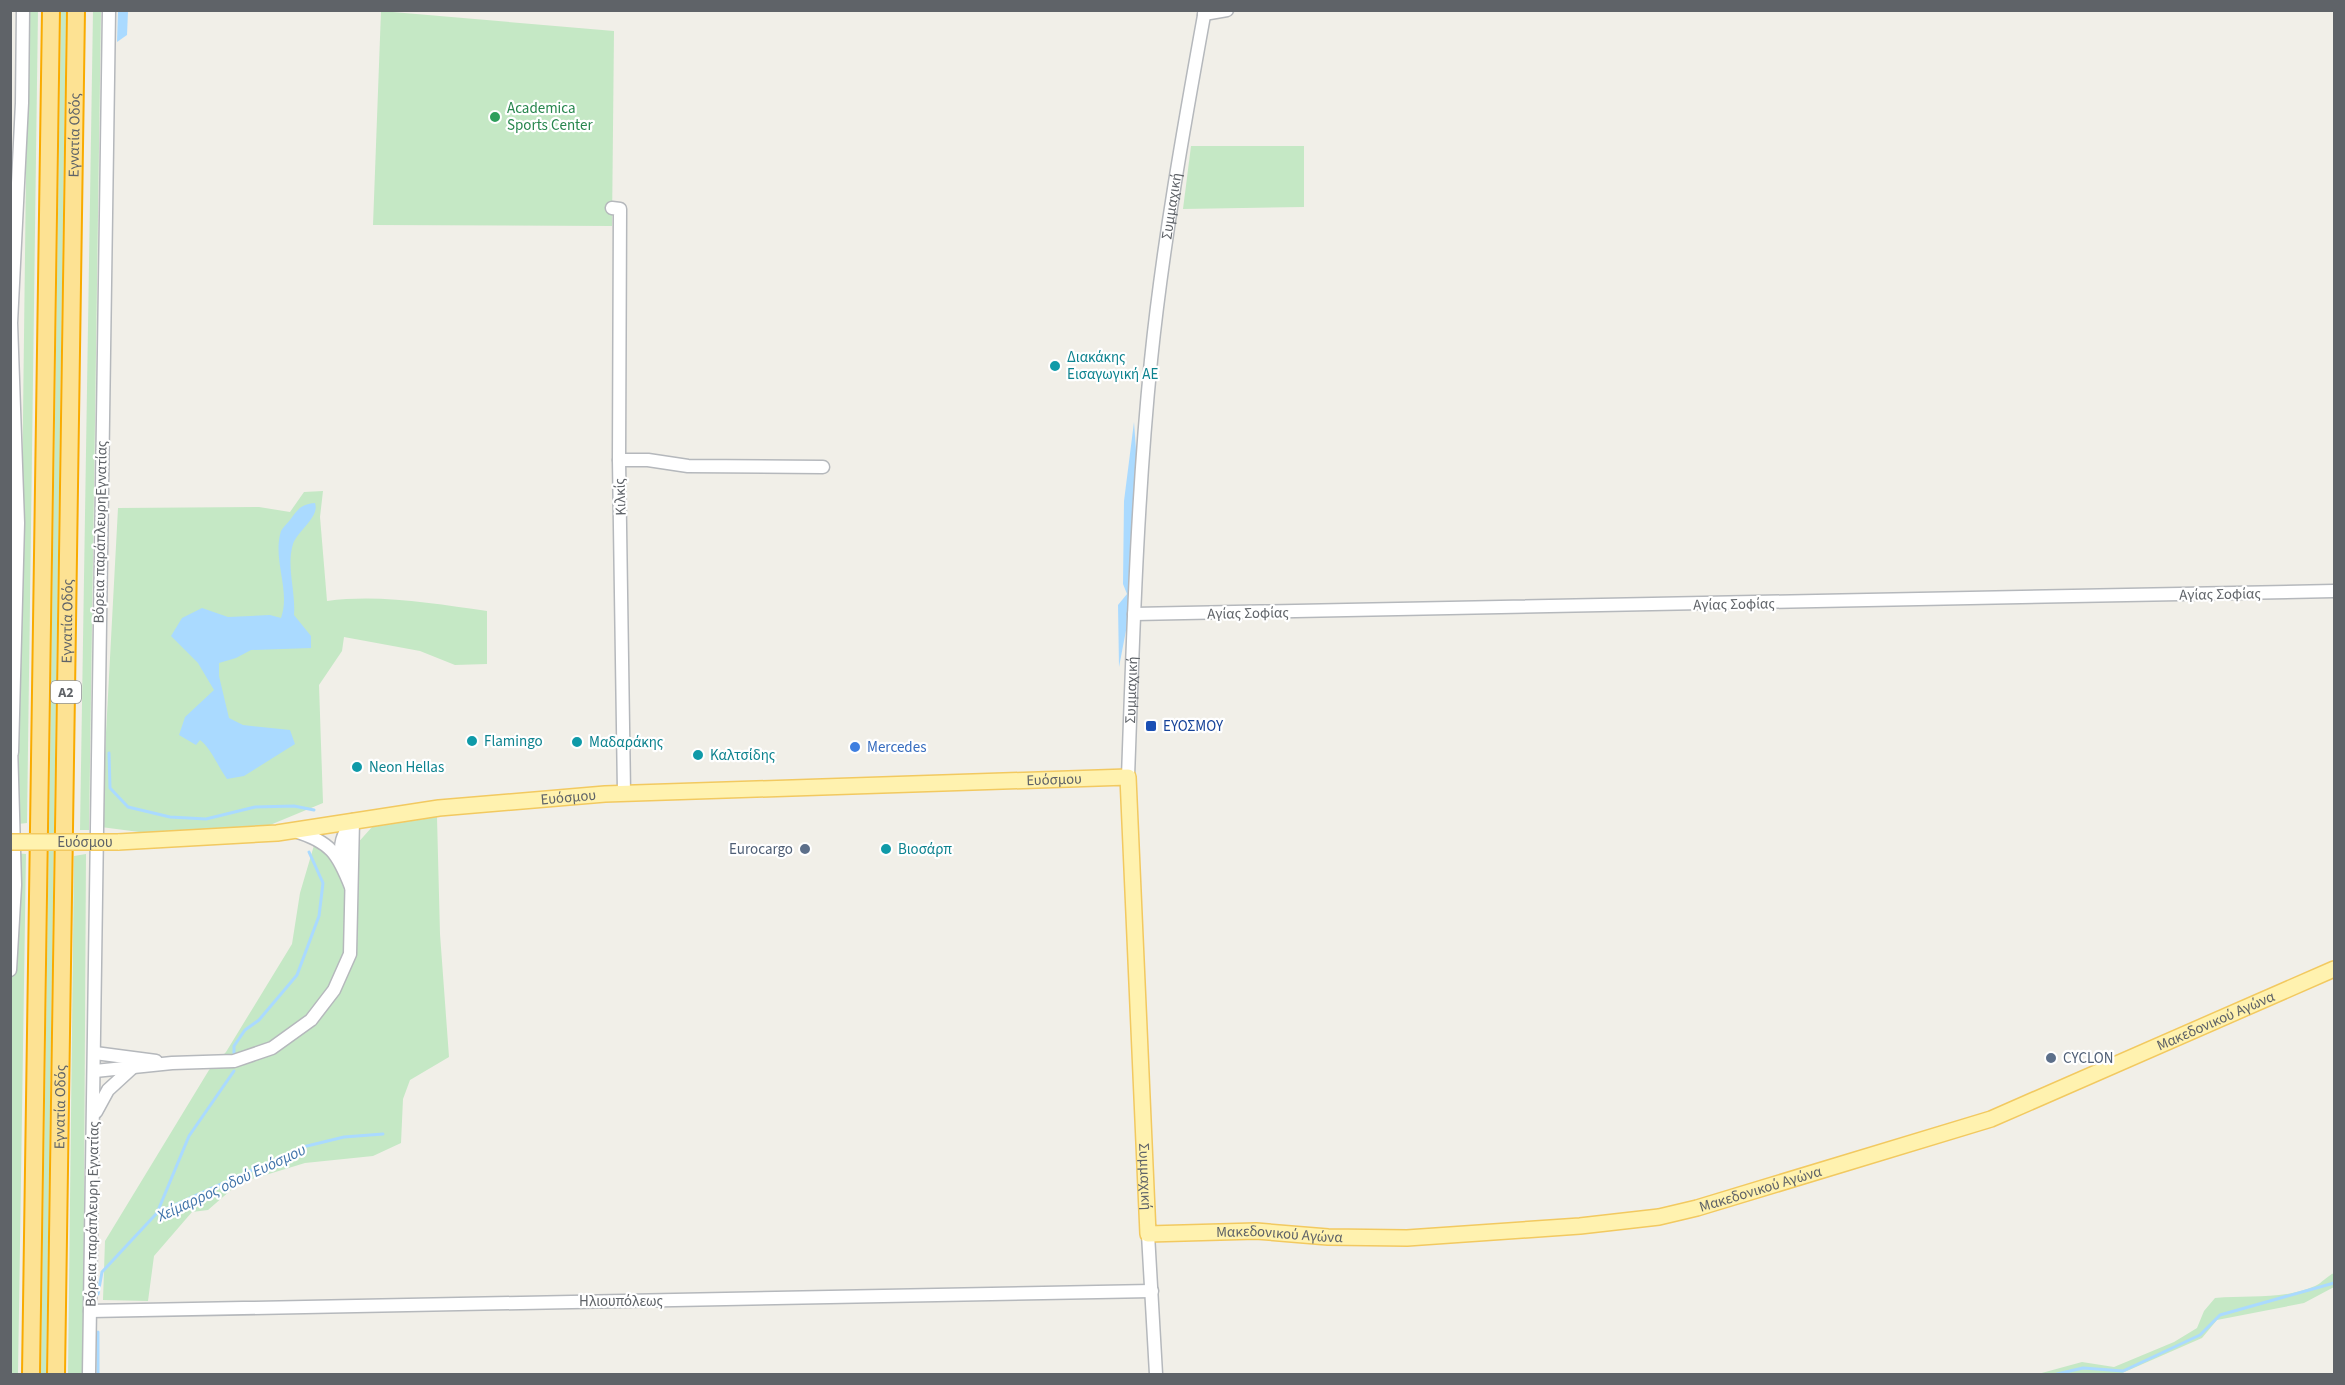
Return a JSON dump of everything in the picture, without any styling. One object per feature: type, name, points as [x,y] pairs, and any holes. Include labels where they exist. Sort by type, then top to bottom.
[{"type":"highway","name":"Εγνατία Οδός","points":[[32,1374],[51,10]]},
{"type":"highway","name":"Εγνατία Οδός","points":[[56,1374],[76,10]]},
{"type":"main road","name":"Ευόσμου","points":[[10,842],[194,840],[295,830],[353,820],[532,798],[1128,777]]},
{"type":"main road","name":"Συμμαχική","points":[[1128,777],[1148,1234]]},
{"type":"main road","name":"Μακεδονικού Αγώνα","points":[[1148,1234],[1256,1231],[1328,1237],[1407,1238],[1580,1226],[1659,1216],[1697,1208],[1990,1119],[2334,969]]},
{"type":"street","points":[[10,970],[15,885],[11,746],[15,732],[15,401],[11,323],[22,103],[23,10]]},
{"type":"street","name":"Βόρεια παράπλευρηΕγνατίας","points":[[94,1053],[109,10]]},
{"type":"street","points":[[1204,12],[1227,10]]},
{"type":"street","name":"Συμμαχική","points":[[1128,777],[1134,614],[1151,359],[1176,180],[1204,12]]},
{"type":"street","name":"Κιλκίς","points":[[612,208],[620,209],[619,460],[623,575],[624,793]]},
{"type":"street","points":[[11,474],[15,401]]},
{"type":"street","points":[[619,460],[648,460],[688,466],[823,467]]},
{"type":"street","points":[[10,511],[14,523]]},
{"type":"street","name":"Αγίας Σοφίας","points":[[1134,614],[2334,591]]},
{"type":"street","points":[[352,891],[342,864],[340,843],[343,833],[353,820]]},
{"type":"street","points":[[94,1071],[172,1063],[234,1061],[252,1056],[290,1037],[311,1020],[334,990],[347,962],[352,937],[353,820]]},
{"type":"street","points":[[295,830],[323,842],[342,864]]},
{"type":"street","points":[[94,1053],[172,1063]]},
{"type":"street","name":"Βόρεια παράπλευρη Εγνατίας","points":[[89,1374],[94,1053]]},
{"type":"street","points":[[94,1116],[108,1090],[132,1068]]},
{"type":"street","name":"Συμμαχική","points":[[1148,1234],[1156,1374]]},
{"type":"street","name":"Ηλιουπόλεως","points":[[90,1311],[1152,1291]]},
{"type":"green space","points":[[38,10],[27,823],[18,824],[28,11]]},
{"type":"green space","points":[[66,10],[46,1374],[41,1374],[61,11]]},
{"type":"green space","points":[[93,11],[101,11],[89,830],[80,830]]},
{"type":"green space","name":"Academica Sports Center","points":[[381,11],[614,31],[612,226],[373,225]]},
{"type":"green space","points":[[1191,146],[1304,146],[1304,207],[1183,209]]},
{"type":"green space","points":[[323,491],[320,517],[327,601],[387,599],[487,611],[487,664],[455,665],[420,651],[344,637],[342,651],[319,685],[323,803],[258,830],[162,835],[101,827],[118,508],[259,507],[290,512],[304,492]]},
{"type":"green space","points":[[437,817],[440,934],[449,1057],[410,1080],[403,1099],[401,1143],[373,1156],[305,1163],[239,1183],[208,1210],[192,1212],[154,1256],[148,1301],[103,1300],[105,1241],[209,1070],[226,1052],[292,944],[300,893],[315,842],[355,846],[372,827]]},
{"type":"green space","points":[[15,853],[26,854],[18,1374],[11,1374],[10,989],[18,927]]},
{"type":"green space","points":[[86,854],[83,1374],[68,1374],[74,856]]},
{"type":"green space","points":[[2334,1273],[2334,1287],[2304,1303],[2217,1320],[2202,1338],[2120,1374],[2038,1374],[2082,1362],[2114,1367],[2174,1342],[2197,1328],[2204,1311],[2215,1298],[2291,1293],[2315,1286]]},
{"type":"water","points":[[118,11],[128,11],[127,35],[117,42]]},
{"type":"water","points":[[1134,422],[1137,464],[1133,594],[1119,667],[1118,605],[1127,594],[1123,584],[1124,501]]},
{"type":"water","points":[[315,503],[316,508],[312,518],[293,544],[290,561],[294,615],[311,636],[311,648],[251,650],[219,663],[219,676],[229,718],[243,725],[290,730],[295,744],[244,776],[227,779],[204,743],[200,740],[196,745],[179,735],[185,717],[214,690],[198,663],[171,636],[182,618],[202,608],[228,617],[270,615],[281,618],[284,597],[279,553],[281,531],[300,508]]},
{"type":"waterway","name":"Χείμαρρος οδού Ευόσμου","points":[[109,753],[110,788],[128,807],[170,817],[206,819],[255,807],[294,806],[314,810]]},
{"type":"waterway","name":"Χείμαρρος οδού Ευόσμου","points":[[234,1055],[234,1046],[245,1030],[259,1020],[297,975],[319,916],[323,883],[309,852]]},
{"type":"waterway","points":[[157,1213],[189,1136],[234,1071]]},
{"type":"waterway","name":"Χείμαρρος οδού Ευόσμου","points":[[98,1294],[102,1272],[157,1213],[303,1147],[344,1137],[383,1134]]},
{"type":"waterway","points":[[2057,1374],[2083,1368],[2123,1371],[2200,1335],[2220,1315],[2334,1283]]},
{"type":"waterway","points":[[98,1332],[98,1374]]},
{"type":"place","name":"Academica Sports Center","points":[[495,117]]},
{"type":"place","name":"Διακάκης Εισαγωγική ΑΕ","points":[[1055,366]]},
{"type":"place","name":"ΕΥΟΣΜΟΥ","points":[[1151,726]]},
{"type":"place","name":"Flamingo","points":[[472,741]]},
{"type":"place","name":"Μαδαράκης","points":[[577,742]]},
{"type":"place","name":"Mercedes","points":[[855,747]]},
{"type":"place","name":"Καλτσίδης","points":[[698,755]]},
{"type":"place","name":"Neon Hellas","points":[[357,767]]},
{"type":"place","name":"Eurocargo","points":[[805,849]]},
{"type":"place","name":"Βιοσάρπ","points":[[886,849]]},
{"type":"place","name":"CYCLON","points":[[2051,1058]]}]
